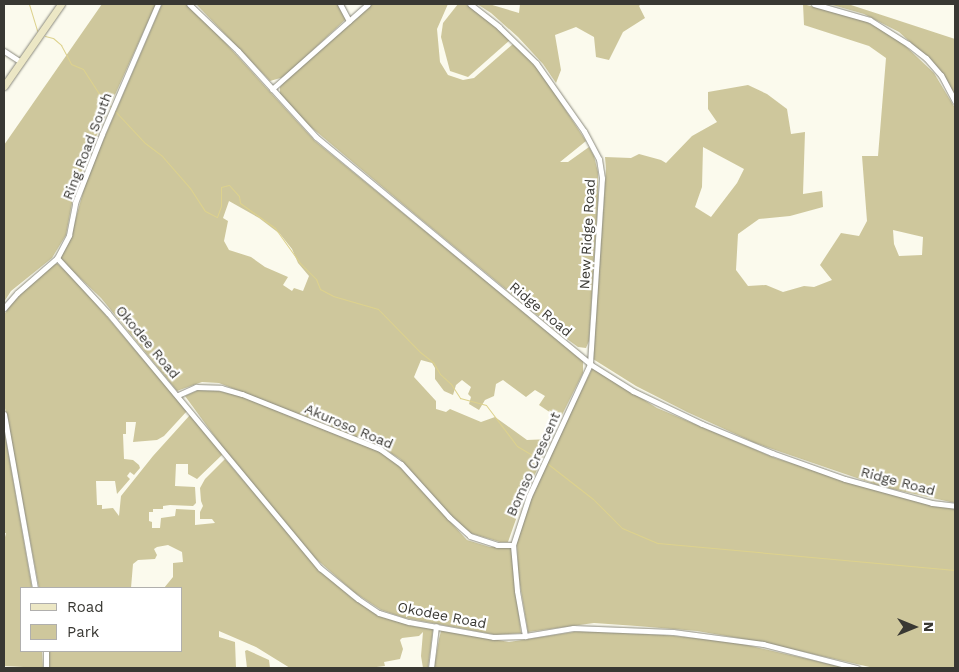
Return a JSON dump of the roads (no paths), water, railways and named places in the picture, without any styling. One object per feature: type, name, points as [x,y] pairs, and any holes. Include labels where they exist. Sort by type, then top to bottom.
[{"type":"street","points":[[4,86],[61,4]]},
{"type":"street","name":"Ring Road South","points":[[4,308],[17,293],[57,258],[69,236],[75,203],[102,134],[158,4]]},
{"type":"street","name":"Ridge Road","points":[[189,4],[220,32],[299,121],[324,144],[590,364],[633,391],[702,424],[772,453],[845,479],[932,503],[955,506]]},
{"type":"street","points":[[340,4],[349,21]]},
{"type":"street","points":[[272,89],[368,4]]},
{"type":"street","name":"New Ridge Road","points":[[470,4],[499,27],[536,63],[570,109],[599,159],[602,188],[590,364]]},
{"type":"street","points":[[814,4],[870,20],[893,34],[926,58],[940,75],[955,102]]},
{"type":"street","points":[[4,51],[21,62]]},
{"type":"street","name":"Okodee Road","points":[[57,258],[108,313],[178,395],[268,508],[326,573],[379,613],[493,637],[525,636],[573,628],[673,632],[763,644],[857,668]]},
{"type":"street","name":"Bomso Crescent","points":[[525,636],[517,591],[513,545],[529,496],[590,364]]},
{"type":"street","name":"Akuroso Road","points":[[178,395],[196,387],[221,388],[242,394],[380,450],[401,464],[470,536],[497,545],[513,545]]},
{"type":"street","points":[[4,414],[35,587]]},
{"type":"street","points":[[431,668],[436,626]]},
{"type":"street","points":[[46,652],[46,668]]},
{"type":"waterway","points":[[29,4],[37,31]]},
{"type":"waterway","points":[[45,36],[53,38],[61,45],[71,64],[83,69],[101,97],[111,107]]},
{"type":"waterway","points":[[114,110],[145,143],[162,156],[190,188],[205,211],[217,217],[221,206],[221,187],[229,185],[239,196],[240,203],[275,228],[300,263],[316,279],[320,289],[333,296],[378,309],[420,352],[433,362],[440,374],[451,384],[460,398],[486,405],[517,446],[542,461]]},
{"type":"waterway","points":[[548,464],[593,499],[622,528],[658,543],[955,570]]}]
